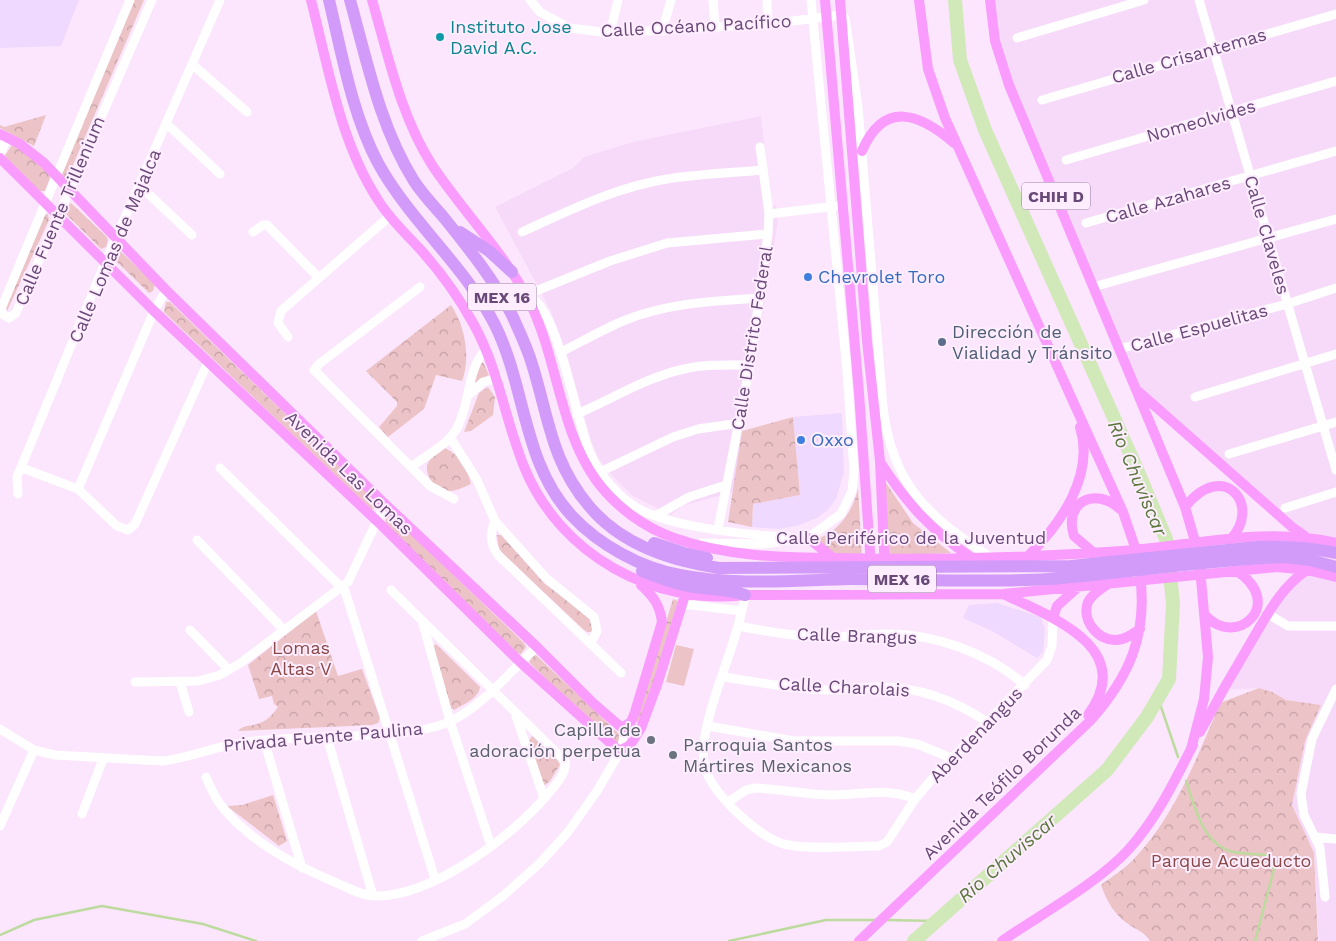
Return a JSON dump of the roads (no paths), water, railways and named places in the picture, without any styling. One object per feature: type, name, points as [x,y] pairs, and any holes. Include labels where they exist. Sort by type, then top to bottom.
[{"type":"highway","name":"MEX 16","points":[[329,0],[364,130],[378,163],[402,201],[463,274],[495,326],[516,378],[534,449],[555,494],[571,515],[592,534],[613,549],[650,566],[719,568],[996,563]]},
{"type":"highway","name":"MEX 16","points":[[350,0],[388,131],[400,158],[415,183],[482,264],[511,314],[532,364],[551,439],[561,465],[590,507],[616,531],[679,568],[736,580],[1025,580],[1287,546],[1310,547],[1336,553]]},
{"type":"highway","points":[[450,225],[490,251],[512,272]]},
{"type":"highway","points":[[616,531],[701,557],[750,560],[786,559]]},
{"type":"highway","points":[[1215,555],[1262,537]]},
{"type":"highway","points":[[613,549],[624,562],[669,582],[702,588],[730,590],[745,595]]},
{"type":"highway","name":"MEX 16","points":[[1124,556],[1215,555],[1284,557],[1310,560],[1336,567]]},
{"type":"highway","name":"Calle Periférico de la Juventud","points":[[996,563],[1124,556]]},
{"type":"main road","points":[[311,0],[355,156],[364,178],[390,216],[440,273],[461,303],[486,349],[498,378],[525,469],[545,506],[578,544],[599,560],[632,578],[684,599],[745,595],[1002,594],[1128,582],[1215,555],[1238,531],[1243,514],[1238,496],[1229,488],[1218,486],[1204,489],[1185,507]]},
{"type":"main road","name":"Calle Periférico de la Juventud","points":[[372,0],[403,102],[418,140],[432,165],[512,272],[526,295],[547,342],[574,438],[596,481],[609,496],[632,516],[663,533],[693,543],[786,559],[884,560],[972,558],[996,563],[1027,557],[1094,553],[1124,556]]},
{"type":"main road","points":[[825,0],[837,206],[840,238],[852,308],[873,595]]},
{"type":"main road","points":[[840,0],[867,340],[880,461],[886,594]]},
{"type":"main road","points":[[919,0],[928,69],[938,101],[1070,392],[1082,434],[1084,463],[1076,487],[1050,533],[1027,557]]},
{"type":"main road","name":"CHIH D","points":[[990,0],[995,41],[1009,85],[1185,507],[1200,562],[1205,615]]},
{"type":"main road","points":[[862,150],[874,128],[885,120],[900,116],[930,124],[958,146]]},
{"type":"main road","name":"Avenida Las Lomas","points":[[4,136],[30,151],[166,290],[385,504],[617,725],[626,727]]},
{"type":"main road","name":"Avenida Las Lomas","points":[[0,158],[154,311],[376,521],[520,662],[605,741],[612,747],[621,750]]},
{"type":"main road","points":[[840,308],[852,308]]},
{"type":"main road","points":[[1135,388],[1292,527],[1306,537]]},
{"type":"main road","name":"Avenida Teófilo Borunda","points":[[862,938],[1091,720],[1116,690],[1128,670],[1140,629],[1141,582],[1138,560],[1123,512],[1070,392]]},
{"type":"main road","points":[[880,461],[908,503],[922,519],[972,558]]},
{"type":"main road","points":[[1094,553],[1074,536],[1072,519],[1074,510],[1082,502],[1093,497],[1106,498],[1123,512]]},
{"type":"main road","points":[[1230,540],[1262,537],[1306,537],[1336,543]]},
{"type":"main road","points":[[808,538],[832,558]]},
{"type":"main road","points":[[1205,615],[1216,624],[1226,627],[1237,627],[1248,622],[1255,612],[1259,601],[1257,590],[1251,582],[1215,555]]},
{"type":"main road","points":[[1235,570],[1277,567],[1307,570],[1336,577]]},
{"type":"main road","points":[[1002,941],[1074,892],[1128,850],[1161,807],[1222,690],[1268,614],[1289,584],[1307,570]]},
{"type":"main road","points":[[626,727],[635,712],[662,622],[661,611],[656,600],[632,578]]},
{"type":"main road","points":[[1110,583],[1092,597],[1088,603],[1087,610],[1091,625],[1105,638],[1115,640],[1127,637],[1140,629]]},
{"type":"main road","points":[[1052,618],[1057,606],[1078,587]]},
{"type":"main road","points":[[1002,594],[1052,618],[1079,634],[1090,645],[1102,668],[1104,684],[1100,696],[1092,710],[1055,754]]},
{"type":"main road","points":[[621,750],[630,745],[641,728],[657,685],[684,599]]},
{"type":"main road","points":[[1191,750],[1206,681],[1208,657],[1205,615]]},
{"type":"street","name":"Calle Fuente Trillenium","points":[[130,0],[1,309],[4,316],[9,318],[16,313],[152,0]]},
{"type":"street","name":"Calle Lomas de Majalca","points":[[18,494],[17,477],[105,263],[220,0]]},
{"type":"street","name":"Calle Océano Pacífico","points":[[530,0],[540,12],[569,28],[610,33],[768,24],[842,15]]},
{"type":"street","points":[[610,33],[618,0]]},
{"type":"street","points":[[662,31],[671,0]]},
{"type":"street","points":[[713,0],[716,26]]},
{"type":"street","points":[[767,0],[768,24]]},
{"type":"street","points":[[769,214],[837,206],[811,0]]},
{"type":"street","points":[[1017,38],[1144,0]]},
{"type":"street","name":"Calle Claveles","points":[[1199,0],[1336,470]]},
{"type":"street","name":"Calle Crisantemas","points":[[1042,100],[1336,14]]},
{"type":"street","points":[[842,15],[848,27],[862,150],[883,406],[893,456],[910,489],[929,511],[947,528],[996,563]]},
{"type":"street","points":[[193,65],[246,112]]},
{"type":"street","name":"Nomeolvides","points":[[1066,160],[1336,81]]},
{"type":"street","points":[[167,124],[220,174]]},
{"type":"street","points":[[0,155],[4,136]]},
{"type":"street","name":"Calle Distrito Federal","points":[[718,529],[750,366],[768,234],[769,214],[760,146]]},
{"type":"street","name":"Calle Azahares","points":[[1086,223],[1336,151]]},
{"type":"street","points":[[522,232],[567,212],[639,185],[666,179],[763,170]]},
{"type":"street","points":[[140,186],[192,235]]},
{"type":"street","points":[[288,337],[278,323],[279,314],[318,277],[390,216]]},
{"type":"street","points":[[1093,287],[1269,240],[1336,219]]},
{"type":"street","points":[[253,232],[262,225],[268,225],[318,277]]},
{"type":"street","points":[[526,295],[610,261],[667,243],[768,234]]},
{"type":"street","points":[[693,543],[764,544],[808,538],[840,514],[852,491],[854,471],[840,308],[840,238]]},
{"type":"street","points":[[420,287],[319,364],[314,370],[410,468],[430,486],[454,499]]},
{"type":"street","name":"Calle Espuelitas","points":[[1119,350],[1287,304],[1336,288]]},
{"type":"street","points":[[78,489],[154,311],[166,290]]},
{"type":"street","points":[[526,295],[534,298],[541,306],[561,352],[589,452],[600,472],[623,497],[643,511],[718,529],[772,536],[808,538]]},
{"type":"street","points":[[561,352],[624,321],[650,312],[698,301],[760,298]]},
{"type":"street","points":[[410,468],[450,437],[459,423],[475,366],[486,349]]},
{"type":"street","points":[[1195,397],[1336,354]]},
{"type":"street","points":[[22,468],[78,489],[117,526],[128,530],[135,524],[208,362]]},
{"type":"street","points":[[577,414],[659,377],[684,369],[713,364],[750,366]]},
{"type":"street","points":[[468,396],[483,382],[498,378]]},
{"type":"street","points":[[1229,454],[1336,422]]},
{"type":"street","points":[[600,472],[673,437],[698,429],[740,423]]},
{"type":"street","points":[[450,437],[474,474],[495,521],[546,578],[594,616],[597,631],[591,643]]},
{"type":"street","points":[[220,468],[342,588],[353,615],[435,879]]},
{"type":"street","points":[[657,515],[689,497],[726,485]]},
{"type":"street","points":[[1285,508],[1336,492]]},
{"type":"street","points":[[135,682],[180,682],[211,678],[229,670],[342,588],[350,579],[385,504]]},
{"type":"street","points":[[495,521],[490,531],[498,555],[621,673]]},
{"type":"street","points":[[197,540],[284,630]]},
{"type":"street","points":[[206,777],[218,803],[233,818],[278,854],[302,868],[355,891],[373,896],[406,892],[435,879],[491,846],[544,798],[562,776],[565,761],[391,590]]},
{"type":"street","points":[[745,595],[738,626],[704,741],[706,770],[728,802],[746,790],[755,788],[835,795],[883,791],[903,794],[915,799]]},
{"type":"street","points":[[684,599],[742,611]]},
{"type":"street","points":[[1268,614],[1288,626],[1336,626]]},
{"type":"street","name":"Aberdenangus","points":[[728,802],[760,832],[783,843],[812,846],[882,845],[888,840],[915,799],[952,758],[1025,685],[1051,653],[1052,618]]},
{"type":"street","points":[[423,623],[450,721],[491,846]]},
{"type":"street","name":"Calle Brangus","points":[[738,626],[818,637],[888,634],[933,640],[963,649],[1001,666],[1025,685]]},
{"type":"street","points":[[190,630],[229,670]]},
{"type":"street","name":"Privada Fuente Paulina","points":[[0,729],[34,750],[103,759],[179,759],[220,746],[264,740],[389,734],[434,727],[450,721],[476,704],[537,647]]},
{"type":"street","name":"Calle Charolais","points":[[723,677],[796,688],[833,690],[877,687],[927,692],[970,710],[988,723]]},
{"type":"street","points":[[180,682],[189,712]]},
{"type":"street","points":[[1324,897],[1322,859],[1316,837],[1304,815],[1301,794],[1312,739],[1333,700],[1336,690]]},
{"type":"street","points":[[515,713],[544,798]]},
{"type":"street","points":[[708,726],[794,741],[898,741],[917,744],[952,758]]},
{"type":"street","points":[[422,941],[465,924],[503,896],[540,863],[568,832],[597,791],[621,750],[626,727]]},
{"type":"street","points":[[327,737],[373,896]]},
{"type":"street","points":[[264,740],[302,868]]},
{"type":"street","points":[[0,826],[34,750]]},
{"type":"street","points":[[82,814],[103,759]]},
{"type":"street","points":[[1316,837],[1336,839]]},
{"type":"waterway","name":"Rio Chuviscar","points":[[914,941],[1107,770],[1147,717],[1169,679],[1173,603],[1166,539],[1136,467],[985,130],[960,60],[955,0]]},
{"type":"waterway","points":[[1158,698],[1178,757]]},
{"type":"waterway","points":[[1186,781],[1201,823],[1214,841],[1222,848],[1233,852],[1268,855],[1274,869],[1255,941]]},
{"type":"waterway","points":[[0,935],[34,920],[102,906],[203,924],[256,941]]},
{"type":"waterway","points":[[729,941],[826,920],[876,920]]},
{"type":"waterway","points":[[886,920],[937,921]]},
{"type":"place","name":"Instituto Jose David A.C.","points":[[440,37]]},
{"type":"place","name":"Chevrolet Toro","points":[[808,277]]},
{"type":"place","name":"Dirección de Vialidad y Tránsito","points":[[942,342]]},
{"type":"place","name":"Oxxo","points":[[801,440]]},
{"type":"place","name":"Capilla de adoración perpetua","points":[[651,740]]},
{"type":"place","name":"Parroquia Santos Mártires Mexicanos","points":[[673,755]]},
{"type":"park label","name":"Lomas Altas V","points":[[301,658]]},
{"type":"park label","name":"Parque Acueducto","points":[[1231,861]]}]
